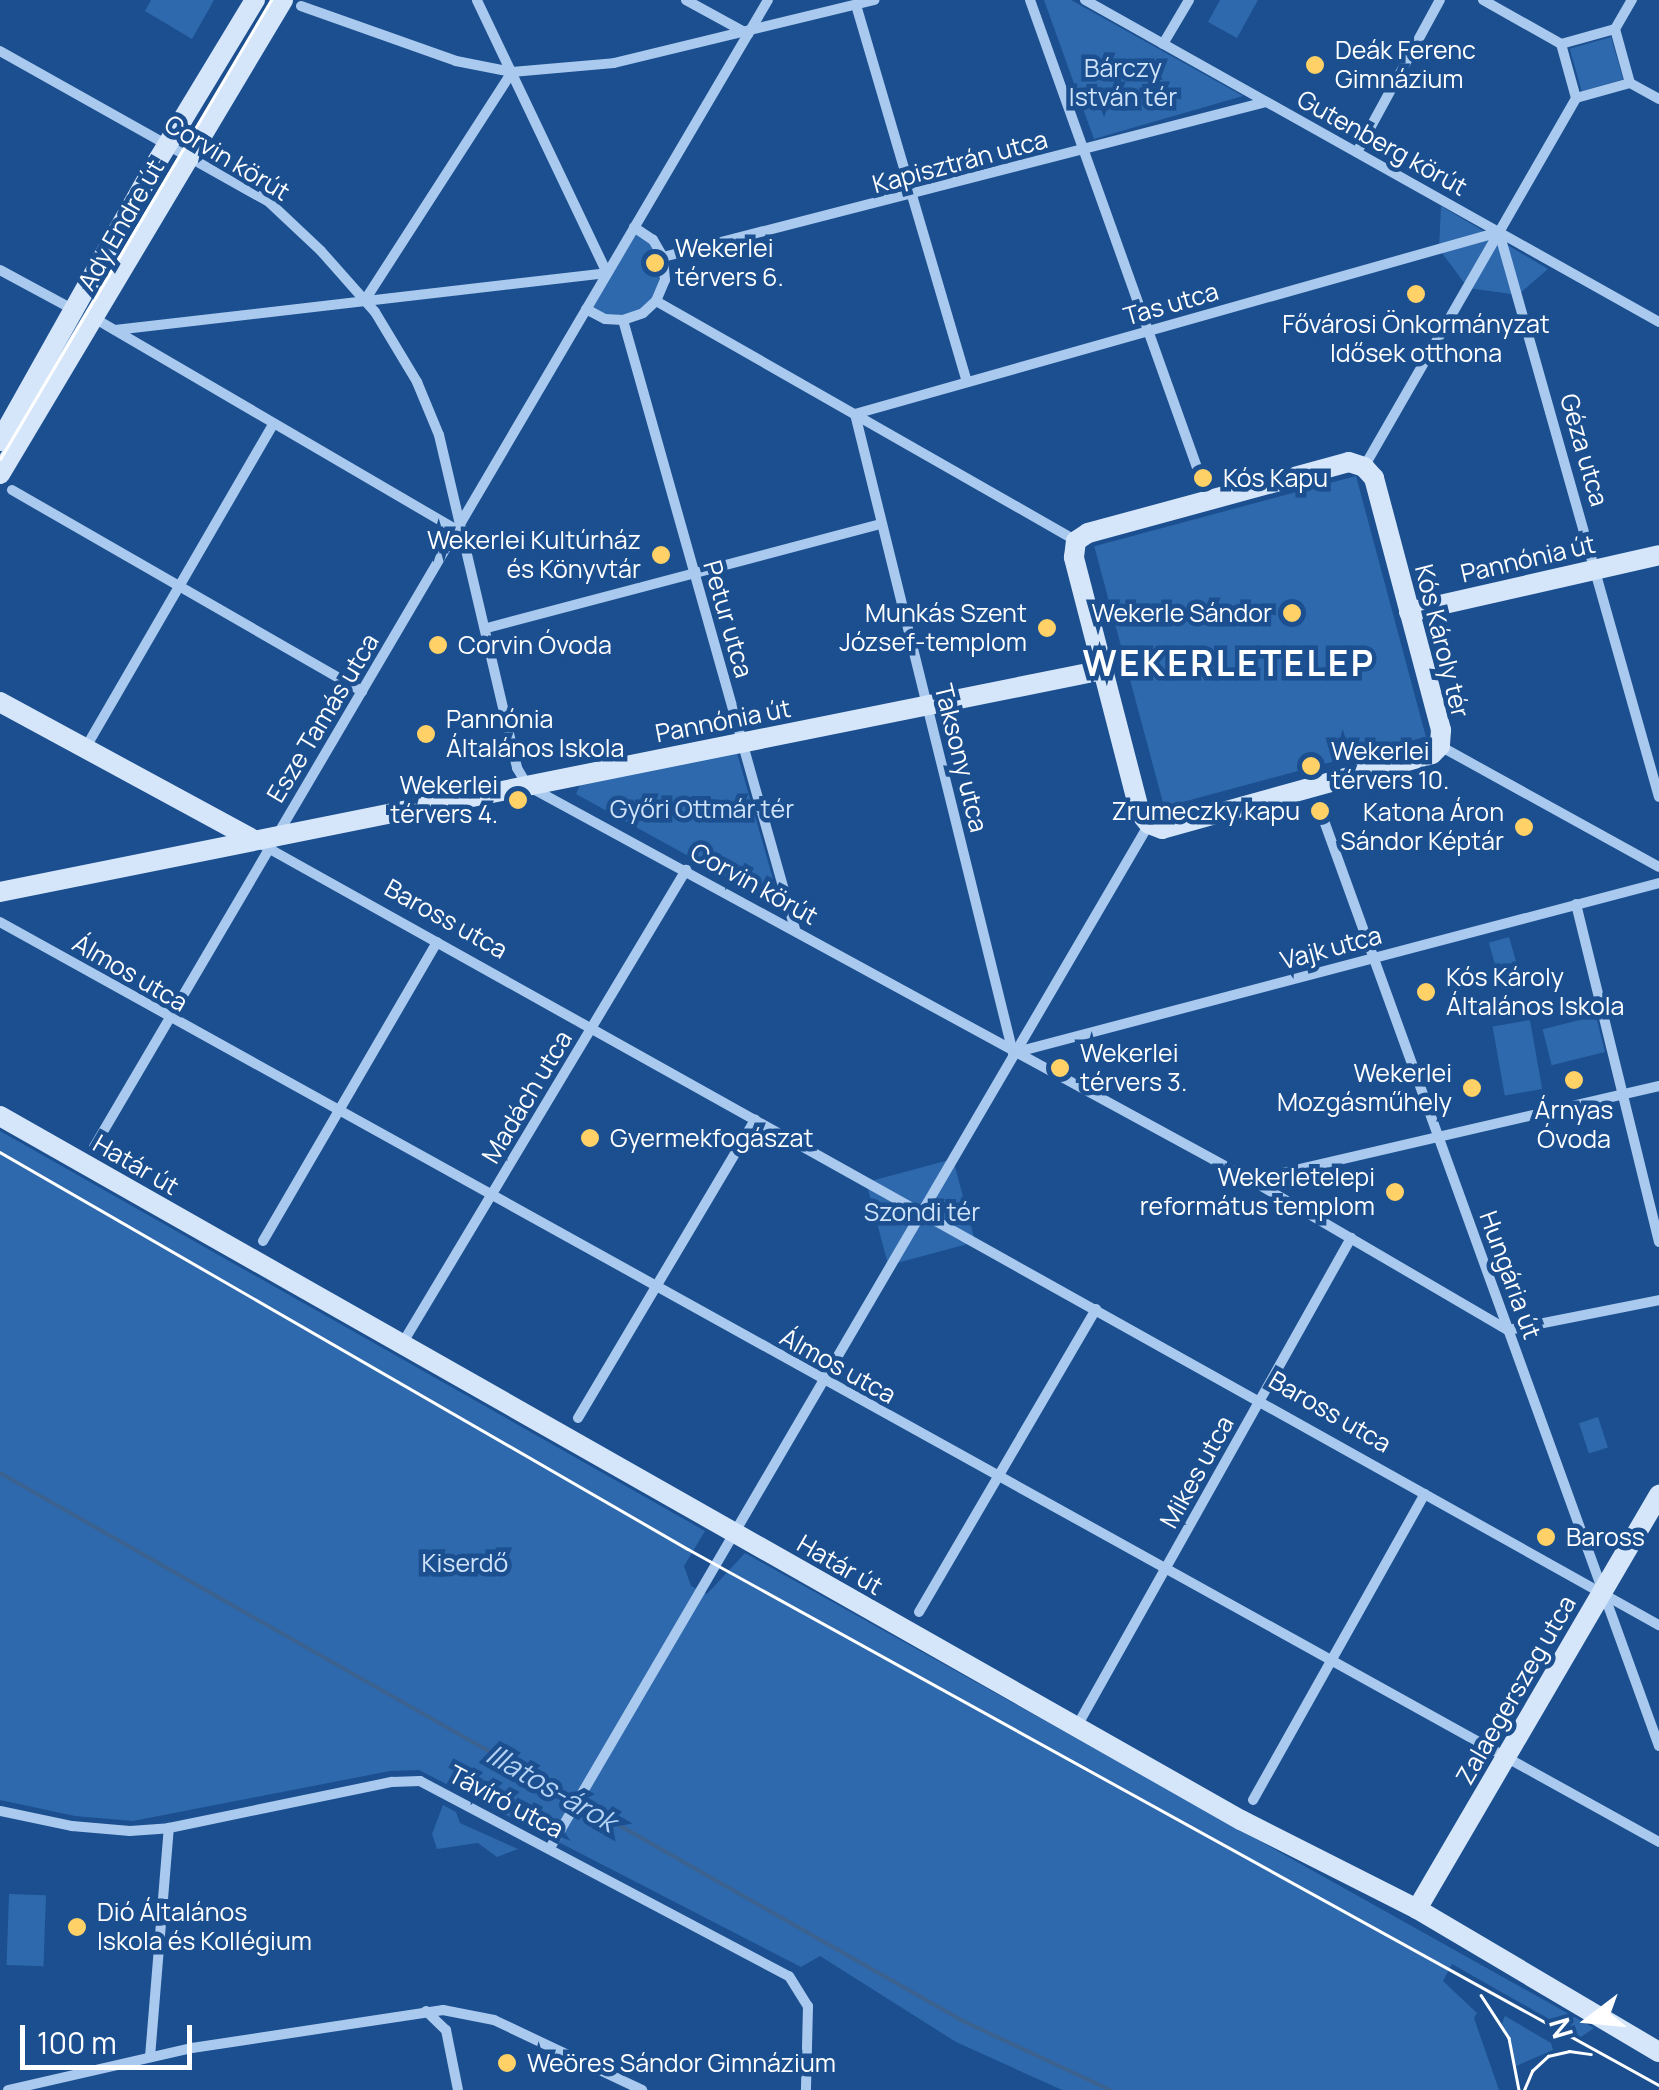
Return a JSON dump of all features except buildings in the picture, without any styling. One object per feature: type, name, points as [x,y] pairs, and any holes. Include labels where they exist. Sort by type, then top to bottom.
[{"type":"street","name":"Ady Endre út","points":[[0,441],[168,143],[255,0]]},
{"type":"street","points":[[106,324],[608,273],[477,0]]},
{"type":"street","points":[[686,0],[748,34]]},
{"type":"street","points":[[586,310],[605,319],[623,320],[642,313],[656,301],[664,280],[662,257],[653,240],[634,228],[768,0]]},
{"type":"street","points":[[292,3],[456,61],[512,72],[614,63],[748,34],[874,0]]},
{"type":"street","points":[[1030,0],[1203,486]]},
{"type":"street","name":"Gutenberg körút","points":[[1085,0],[1659,322]]},
{"type":"street","points":[[1163,44],[1189,0]]},
{"type":"street","points":[[1357,152],[1440,0]]},
{"type":"street","points":[[1484,0],[1561,44],[1576,98]]},
{"type":"street","points":[[1561,44],[1615,29],[1632,0]]},
{"type":"street","name":"Ady Endre út","points":[[6,482],[106,324],[190,155],[292,3]]},
{"type":"street","points":[[856,5],[967,382]]},
{"type":"street","points":[[1615,29],[1630,83],[1659,100]]},
{"type":"street","name":"Corvin körút","points":[[0,51],[269,202],[322,250],[365,300],[401,353],[431,414],[457,504],[459,531],[487,628],[517,768],[528,786],[1251,1180],[1508,1330]]},
{"type":"street","points":[[365,300],[512,72]]},
{"type":"street","points":[[550,1848],[1148,824],[1140,813],[1103,670],[1074,556],[1076,541],[1203,486],[1350,462],[1364,467],[1576,98],[1630,83]]},
{"type":"street","name":"Kapisztrán utca","points":[[662,257],[912,196],[1242,104],[1267,102]]},
{"type":"street","name":"Esze Tamás utca","points":[[94,1147],[170,1018],[266,841],[459,531],[634,228]]},
{"type":"street","name":"Tas utca","points":[[854,414],[1499,232]]},
{"type":"street","name":"Géza utca","points":[[1499,232],[1653,747],[1659,797]]},
{"type":"street","points":[[0,270],[106,324],[459,531]]},
{"type":"street","points":[[656,301],[1076,541]]},
{"type":"street","name":"Petur utca","points":[[623,320],[795,929]]},
{"type":"street","name":"Taksony utca","points":[[854,414],[1014,1053]]},
{"type":"street","points":[[86,746],[273,425]]},
{"type":"street","name":"Kós Károly tér","points":[[1148,824],[1162,829],[1314,794],[1432,754],[1440,746],[1440,730],[1374,478],[1364,467]]},
{"type":"street","points":[[6,482],[362,691]]},
{"type":"street","points":[[487,628],[882,524]]},
{"type":"street","name":"Pannónia út","points":[[1409,612],[1659,554]]},
{"type":"street","name":"Pannónia út","points":[[0,892],[1103,670]]},
{"type":"street","name":"Baross utca","points":[[0,702],[266,841],[436,942],[1659,1625]]},
{"type":"street","points":[[1440,746],[1659,867]]},
{"type":"street","name":"Hungária út","points":[[1323,818],[1659,1746]]},
{"type":"street","name":"Madách utca","points":[[402,1345],[686,870]]},
{"type":"street","name":"Vajk utca","points":[[1014,1053],[1659,883]]},
{"type":"street","points":[[1576,904],[1659,1242]]},
{"type":"street","name":"Álmos utca","points":[[0,922],[1659,1842]]},
{"type":"street","points":[[264,1240],[436,942]]},
{"type":"street","points":[[1251,1180],[1659,1086]]},
{"type":"street","name":"Határ út","points":[[0,1116],[1241,1820],[1417,1909],[1659,2052]]},
{"type":"street","points":[[578,1418],[755,1120]]},
{"type":"street","name":"Mikes utca","points":[[1077,1726],[1351,1238]]},
{"type":"street","points":[[1508,1330],[1659,1300]]},
{"type":"street","points":[[918,1612],[1096,1309]]},
{"type":"street","points":[[1253,1800],[1425,1494]]},
{"type":"street","name":"Zalaegerszeg utca","points":[[1417,1909],[1659,1495]]},
{"type":"street","name":"Távíró utca","points":[[0,1812],[103,1830],[169,1828],[407,1780],[434,1786],[789,1976],[808,2006],[806,2090]]},
{"type":"street","points":[[150,2057],[169,1828]]},
{"type":"street","points":[[426,2012],[446,2030],[458,2090]]},
{"type":"street","points":[[8,2090],[60,2085],[150,2057],[426,2012],[476,2013],[642,2090]]},
{"type":"green space","points":[[151,0],[214,0],[192,39],[145,11]]},
{"type":"green space","name":"Bárczy István tér","points":[[1044,0],[1071,0],[1243,96],[1094,139]]},
{"type":"green space","points":[[1220,0],[1258,0],[1237,38],[1208,22]]},
{"type":"green space","points":[[1611,37],[1623,79],[1582,91],[1570,49]]},
{"type":"green space","points":[[1441,206],[1548,269],[1518,295],[1468,288],[1439,249]]},
{"type":"green space","points":[[634,227],[653,240],[665,280],[656,301],[623,320],[586,309]]},
{"type":"green space","points":[[1356,476],[1426,737],[1164,807],[1094,546]]},
{"type":"green space","name":"Győri Ottmár tér","points":[[737,753],[781,907],[576,794],[580,785]]},
{"type":"green space","points":[[1509,937],[1519,972],[1499,977],[1489,943]]},
{"type":"green space","points":[[1596,1016],[1605,1052],[1552,1065],[1543,1029]]},
{"type":"green space","points":[[1530,1020],[1542,1089],[1505,1096],[1493,1027]]},
{"type":"green space","name":"Kiserdő","points":[[0,1131],[705,1531],[684,1566],[691,1586],[707,1594],[745,1553],[1594,2028],[1581,2037],[1452,1964],[1443,1981],[1477,2013],[1474,2018],[1499,2090],[1062,2090],[956,2042],[820,1956],[801,1967],[419,1770],[390,1771],[133,1821],[75,1816],[0,1800]]},
{"type":"green space","name":"Szondi tér","points":[[953,1159],[975,1242],[888,1265],[866,1182]]},
{"type":"green space","points":[[1598,1417],[1608,1447],[1589,1454],[1579,1423]]},
{"type":"green space","points":[[443,1805],[456,1812],[460,1823],[518,1849],[497,1857],[478,1843],[437,1849],[432,1834]]},
{"type":"green space","points":[[9,1894],[46,1895],[43,1966],[7,1965]]},
{"type":"green space","points":[[1505,2016],[1551,2043],[1553,2050],[1516,2066],[1502,2023]]},
{"type":"waterway","name":"Illatos-árok","points":[[0,1473],[963,2021],[1110,2090]]},
{"type":"tunnel","points":[[1318,804],[1323,818]]},
{"type":"tram line","points":[[0,459],[271,0]]},
{"type":"tram line","points":[[0,1152],[688,1549],[1659,2085]]},
{"type":"tram line","points":[[1481,1995],[1509,2038],[1519,2090]]},
{"type":"tram line","points":[[1524,2090],[1532,2071],[1548,2056],[1569,2051],[1591,2054]]},
{"type":"place","name":"Deák Ferenc Gimnázium","points":[[1315,65]]},
{"type":"place","name":"Wekerlei térvers 6.","points":[[655,263]]},
{"type":"place","name":"Fővárosi Önkormányzat Idősek otthona","points":[[1416,294]]},
{"type":"place","name":"Kós Kapu","points":[[1203,478]]},
{"type":"place","name":"Wekerlei Kultúrház és Könyvtár","points":[[661,555]]},
{"type":"place","name":"Wekerle Sándor","points":[[1292,613]]},
{"type":"place","name":"Munkás Szent József-templom","points":[[1047,628]]},
{"type":"place","name":"Corvin Óvoda","points":[[438,645]]},
{"type":"place","name":"Pannónia Általános Iskola","points":[[426,734]]},
{"type":"place","name":"Wekerlei térvers 10.","points":[[1311,766]]},
{"type":"place","name":"Wekerlei térvers 4.","points":[[518,800]]},
{"type":"place","name":"Zrumeczky kapu","points":[[1320,811]]},
{"type":"place","name":"Katona Áron Sándor Képtár","points":[[1524,827]]},
{"type":"place","name":"Kós Károly Általános Iskola","points":[[1426,992]]},
{"type":"place","name":"Wekerlei térvers 3.","points":[[1060,1068]]},
{"type":"place","name":"Árnyas Óvoda","points":[[1574,1080]]},
{"type":"place","name":"Wekerlei Mozgásműhely","points":[[1472,1088]]},
{"type":"place","name":"Gyermekfogászat","points":[[590,1138]]},
{"type":"place","name":"Wekerletelepi református templom","points":[[1395,1192]]},
{"type":"place","name":"Baross","points":[[1546,1537]]},
{"type":"place","name":"Dió Általános Iskola és Kollégium","points":[[77,1927]]},
{"type":"place","name":"Weöres Sándor Gimnázium","points":[[507,2063]]},
{"type":"district","name":"WEKERLETELEP","points":[[1229,663]]}]
